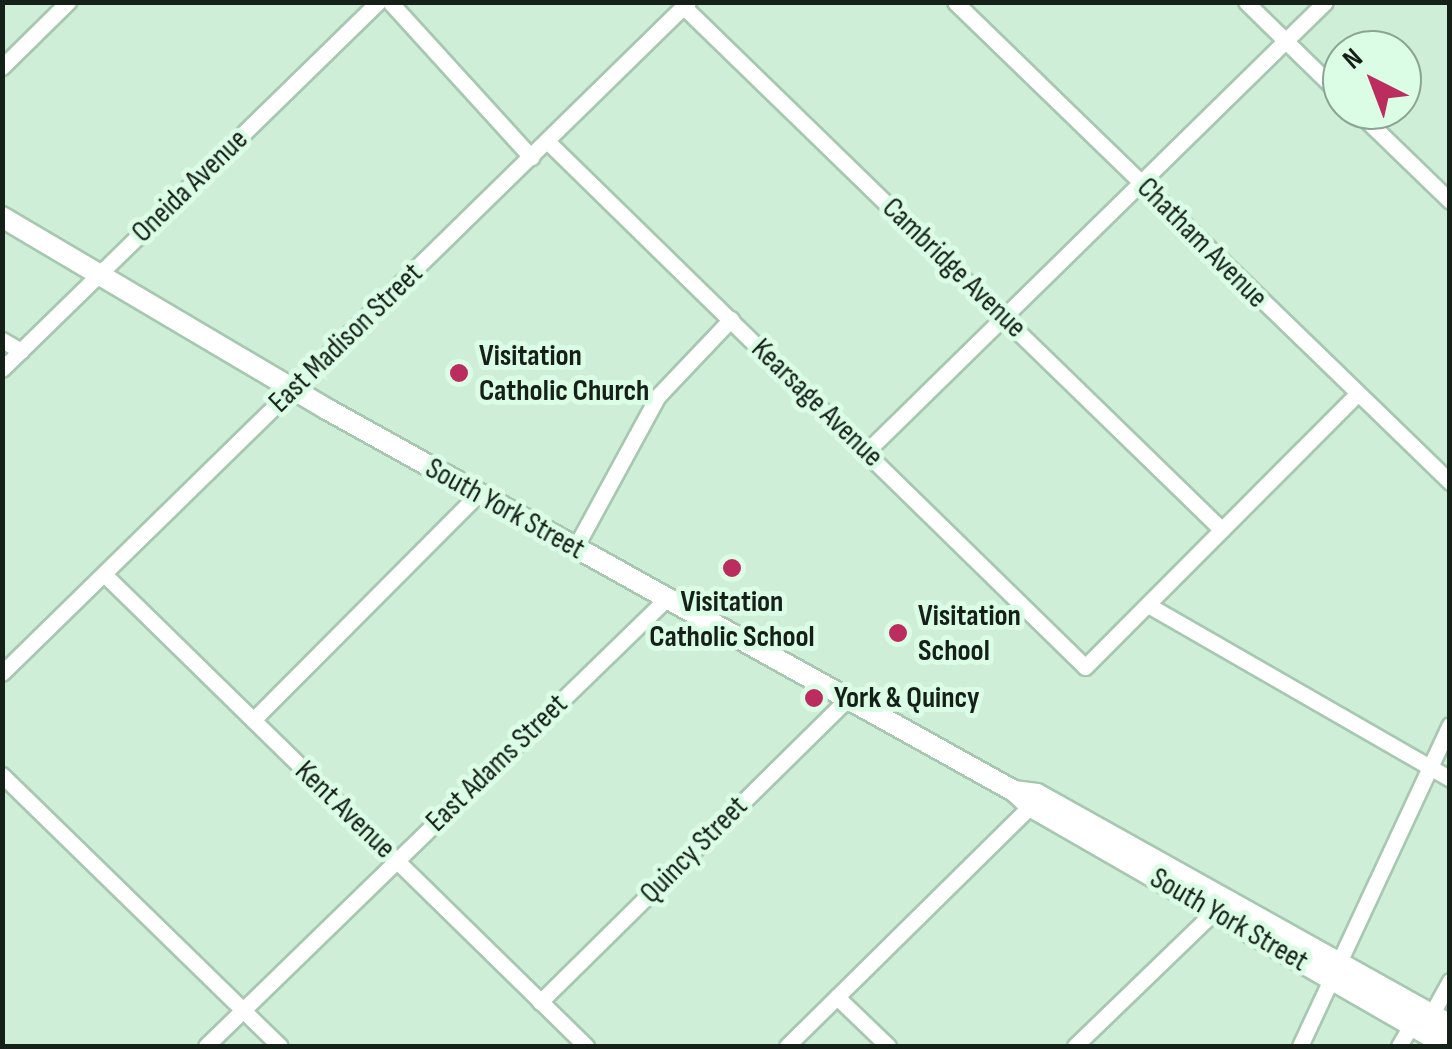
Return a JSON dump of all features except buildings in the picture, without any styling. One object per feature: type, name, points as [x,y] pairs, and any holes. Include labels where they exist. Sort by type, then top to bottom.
[{"type":"main road","name":"South York Street","points":[[2,217],[478,494],[1014,790],[1030,806],[1216,910],[1428,1019],[1446,1046]]},
{"type":"main road","name":"South York Street","points":[[1014,790],[1038,794],[1335,971]]},
{"type":"street","points":[[2,67],[68,2]]},
{"type":"street","name":"Oneida Avenue","points":[[2,369],[378,2]]},
{"type":"street","points":[[390,2],[531,156]]},
{"type":"street","name":"Chatham Avenue","points":[[954,2],[1450,482]]},
{"type":"street","points":[[1246,2],[1322,76]]},
{"type":"street","points":[[867,451],[1325,2]]},
{"type":"street","name":"East Madison Street","points":[[2,672],[686,5]]},
{"type":"street","name":"Cambridge Avenue","points":[[686,5],[1222,530]]},
{"type":"street","points":[[1377,130],[1450,201]]},
{"type":"street","name":"Kearsage Avenue","points":[[547,141],[1085,668],[1148,605]]},
{"type":"street","points":[[575,548],[658,396],[731,320]]},
{"type":"street","points":[[2,340],[22,351]]},
{"type":"street","points":[[1356,395],[1148,605],[1450,778]]},
{"type":"street","points":[[253,720],[478,494]]},
{"type":"street","name":"Kent Avenue","points":[[104,574],[586,1046]]},
{"type":"street","name":"East Adams Street","points":[[206,1046],[666,599]]},
{"type":"street","name":"Quincy Street","points":[[540,1002],[847,699]]},
{"type":"street","points":[[1300,1046],[1450,725]]},
{"type":"street","points":[[2,775],[280,1046]]},
{"type":"street","points":[[787,1046],[1030,806]]},
{"type":"street","points":[[1075,1046],[1216,910]]},
{"type":"street","points":[[1399,1046],[1428,1019],[1450,982]]},
{"type":"street","points":[[838,997],[888,1046]]},
{"type":"place","name":"Visitation Catholic Church","points":[[459,373]]},
{"type":"place","name":"Visitation Catholic School","points":[[732,568]]},
{"type":"place","name":"Visitation School","points":[[898,633]]},
{"type":"place","name":"York & Quincy","points":[[814,698]]}]
